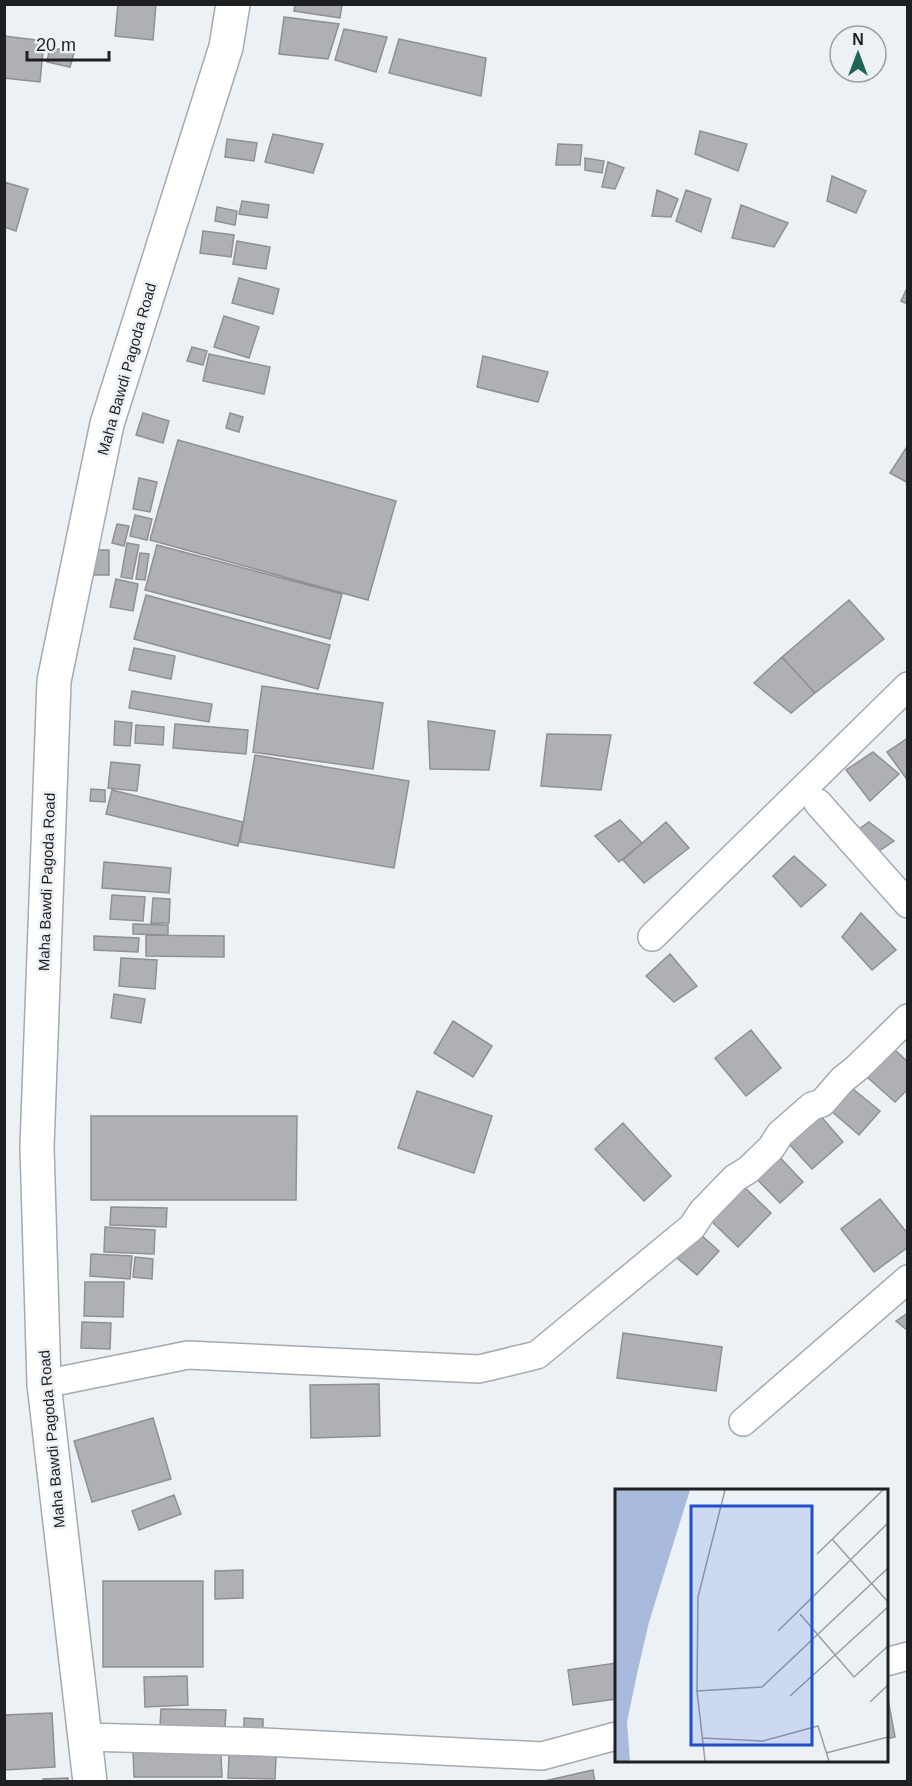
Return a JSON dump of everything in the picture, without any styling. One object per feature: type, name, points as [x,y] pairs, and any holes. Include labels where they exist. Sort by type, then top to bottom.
[{"type":"street","name":"Maha Bawdi Pagoda Road","points":[[90,1782],[44,1384],[37,1147],[54,681],[107,424],[226,47],[233,4]]},
{"type":"street","points":[[652,937],[908,686]]},
{"type":"street","points":[[818,803],[908,904]]},
{"type":"street","points":[[44,1384],[188,1355],[478,1369],[537,1355],[692,1227],[702,1212],[735,1178],[748,1170],[771,1148],[780,1134],[812,1106],[822,1103],[842,1080],[908,1018]]},
{"type":"street","points":[[743,1422],[908,1279]]},
{"type":"street","points":[[888,1661],[908,1656]]},
{"type":"street","points":[[85,1737],[263,1742],[542,1756],[615,1736]]},
{"type":"building","points":[[118,4],[156,4],[153,40],[115,36]]},
{"type":"building","points":[[295,4],[342,4],[340,18],[294,11]]},
{"type":"building","points":[[284,17],[339,24],[328,59],[279,54]]},
{"type":"building","points":[[344,29],[387,37],[376,72],[335,60]]},
{"type":"building","points":[[4,36],[44,41],[40,82],[4,78]]},
{"type":"building","points":[[399,39],[486,58],[481,96],[389,73]]},
{"type":"building","points":[[50,47],[74,53],[70,67],[47,62]]},
{"type":"building","points":[[700,131],[747,144],[738,171],[695,154]]},
{"type":"building","points":[[273,134],[323,144],[313,173],[265,162]]},
{"type":"building","points":[[227,139],[257,143],[254,161],[225,157]]},
{"type":"building","points":[[558,144],[582,145],[580,165],[556,165]]},
{"type":"building","points":[[585,158],[604,161],[602,173],[585,170]]},
{"type":"building","points":[[608,162],[624,168],[615,189],[602,187]]},
{"type":"building","points":[[832,176],[866,191],[856,213],[827,201]]},
{"type":"building","points":[[4,182],[28,189],[16,231],[4,227]]},
{"type":"building","points":[[657,190],[678,199],[671,217],[652,216]]},
{"type":"building","points":[[686,190],[711,199],[701,232],[676,221]]},
{"type":"building","points":[[242,201],[269,205],[267,218],[239,214]]},
{"type":"building","points":[[741,205],[788,223],[774,247],[732,238]]},
{"type":"building","points":[[217,207],[237,211],[235,225],[215,221]]},
{"type":"building","points":[[203,231],[234,235],[231,257],[200,253]]},
{"type":"building","points":[[237,241],[270,247],[266,269],[233,264]]},
{"type":"building","points":[[239,278],[279,289],[273,314],[232,303]]},
{"type":"building","points":[[908,286],[908,304],[901,301]]},
{"type":"building","points":[[224,316],[259,327],[249,358],[214,347]]},
{"type":"building","points":[[192,347],[207,351],[203,365],[187,361]]},
{"type":"building","points":[[209,354],[270,367],[264,394],[203,381]]},
{"type":"building","points":[[483,356],[548,372],[538,402],[477,387]]},
{"type":"building","points":[[143,413],[169,421],[163,443],[136,435]]},
{"type":"building","points":[[230,413],[243,417],[239,432],[226,428]]},
{"type":"building","points":[[178,440],[396,501],[368,600],[150,540]]},
{"type":"building","points":[[908,445],[908,483],[890,473]]},
{"type":"building","points":[[139,478],[157,482],[150,512],[133,509]]},
{"type":"building","points":[[135,515],[152,519],[147,540],[130,536]]},
{"type":"building","points":[[117,524],[129,526],[124,546],[112,543]]},
{"type":"building","points":[[127,543],[139,545],[132,579],[121,577]]},
{"type":"building","points":[[157,545],[342,594],[330,639],[145,590]]},
{"type":"building","points":[[92,550],[109,550],[109,575],[92,575]]},
{"type":"building","points":[[140,553],[149,554],[145,580],[136,579]]},
{"type":"building","points":[[116,579],[138,584],[133,611],[110,607]]},
{"type":"building","points":[[146,595],[330,645],[318,689],[134,639]]},
{"type":"building","points":[[849,600],[884,639],[815,693],[782,657]]},
{"type":"building","points":[[134,648],[175,656],[171,679],[129,670]]},
{"type":"building","points":[[782,657],[815,693],[791,713],[754,683]]},
{"type":"building","points":[[262,686],[383,703],[373,769],[253,752]]},
{"type":"building","points":[[132,691],[212,704],[209,722],[129,708]]},
{"type":"building","points":[[115,721],[132,723],[130,746],[114,745]]},
{"type":"building","points":[[428,721],[495,731],[489,770],[430,769]]},
{"type":"building","points":[[175,724],[248,730],[246,754],[173,748]]},
{"type":"building","points":[[136,725],[164,727],[163,745],[135,743]]},
{"type":"building","points":[[547,734],[611,735],[601,790],[541,786]]},
{"type":"building","points":[[908,738],[908,781],[887,752]]},
{"type":"building","points":[[873,752],[899,774],[870,801],[846,770]]},
{"type":"building","points":[[255,755],[409,781],[394,868],[240,842]]},
{"type":"building","points":[[111,762],[140,765],[137,791],[108,788]]},
{"type":"building","points":[[91,789],[105,790],[105,802],[90,801]]},
{"type":"building","points":[[112,790],[243,822],[238,846],[106,814]]},
{"type":"building","points":[[620,820],[642,843],[619,862],[595,836]]},
{"type":"building","points":[[666,822],[689,848],[644,883],[623,860]]},
{"type":"building","points":[[869,822],[894,841],[867,859],[848,837]]},
{"type":"building","points":[[794,856],[826,885],[801,907],[773,876]]},
{"type":"building","points":[[104,862],[171,868],[169,893],[102,888]]},
{"type":"building","points":[[112,895],[145,897],[143,921],[110,919]]},
{"type":"building","points":[[153,898],[170,899],[169,923],[151,923]]},
{"type":"building","points":[[861,913],[896,950],[872,970],[842,937]]},
{"type":"building","points":[[133,924],[168,925],[168,935],[133,934]]},
{"type":"building","points":[[146,935],[224,936],[224,957],[146,956]]},
{"type":"building","points":[[94,936],[139,938],[138,952],[94,950]]},
{"type":"building","points":[[670,954],[697,986],[674,1002],[646,976]]},
{"type":"building","points":[[121,958],[157,960],[155,989],[119,986]]},
{"type":"building","points":[[114,994],[145,999],[141,1023],[111,1018]]},
{"type":"building","points":[[453,1021],[492,1046],[473,1077],[434,1053]]},
{"type":"building","points":[[751,1030],[781,1068],[746,1096],[715,1058]]},
{"type":"building","points":[[884,1040],[908,1062],[908,1089],[895,1102],[857,1068]]},
{"type":"building","points":[[842,1080],[880,1111],[859,1135],[822,1103]]},
{"type":"building","points":[[417,1091],[492,1116],[474,1173],[398,1148]]},
{"type":"building","points":[[812,1106],[843,1142],[812,1169],[780,1134]]},
{"type":"building","points":[[91,1116],[297,1116],[296,1200],[91,1200]]},
{"type":"building","points":[[623,1123],[671,1176],[644,1201],[595,1149]]},
{"type":"building","points":[[771,1148],[803,1182],[780,1203],[748,1170]]},
{"type":"building","points":[[735,1178],[771,1213],[738,1247],[702,1212]]},
{"type":"building","points":[[880,1199],[908,1234],[908,1247],[874,1272],[841,1229]]},
{"type":"building","points":[[111,1207],[167,1208],[166,1227],[110,1225]]},
{"type":"building","points":[[105,1227],[155,1230],[154,1254],[104,1252]]},
{"type":"building","points":[[692,1227],[719,1251],[697,1275],[670,1252]]},
{"type":"building","points":[[91,1254],[132,1256],[130,1279],[90,1276]]},
{"type":"building","points":[[135,1257],[153,1259],[152,1279],[133,1277]]},
{"type":"building","points":[[85,1282],[124,1282],[123,1317],[84,1316]]},
{"type":"building","points":[[908,1313],[908,1331],[896,1321]]},
{"type":"building","points":[[82,1322],[111,1323],[110,1349],[81,1348]]},
{"type":"building","points":[[623,1333],[722,1347],[716,1391],[617,1378]]},
{"type":"building","points":[[379,1384],[380,1436],[311,1438],[310,1385]]},
{"type":"building","points":[[153,1418],[171,1479],[92,1502],[74,1441]]},
{"type":"building","points":[[174,1495],[181,1514],[139,1530],[132,1511]]},
{"type":"building","points":[[243,1570],[243,1598],[215,1599],[215,1571]]},
{"type":"building","points":[[103,1581],[203,1581],[203,1667],[103,1667]]},
{"type":"building","points":[[615,1663],[615,1699],[573,1705],[568,1670]]},
{"type":"building","points":[[187,1676],[188,1705],[145,1707],[144,1677]]},
{"type":"building","points":[[888,1699],[895,1737],[888,1739]]},
{"type":"building","points":[[161,1709],[226,1710],[225,1727],[160,1726]]},
{"type":"building","points":[[52,1713],[55,1767],[4,1770],[4,1715]]},
{"type":"building","points":[[244,1718],[263,1719],[263,1736],[244,1736]]},
{"type":"building","points":[[186,1750],[186,1754],[221,1754],[222,1777],[134,1777],[133,1751]]},
{"type":"building","points":[[229,1755],[276,1756],[275,1779],[228,1778]]},
{"type":"building","points":[[593,1770],[595,1782],[540,1782]]},
{"type":"building","points":[[68,1778],[68,1782],[43,1782],[43,1779]]}]
